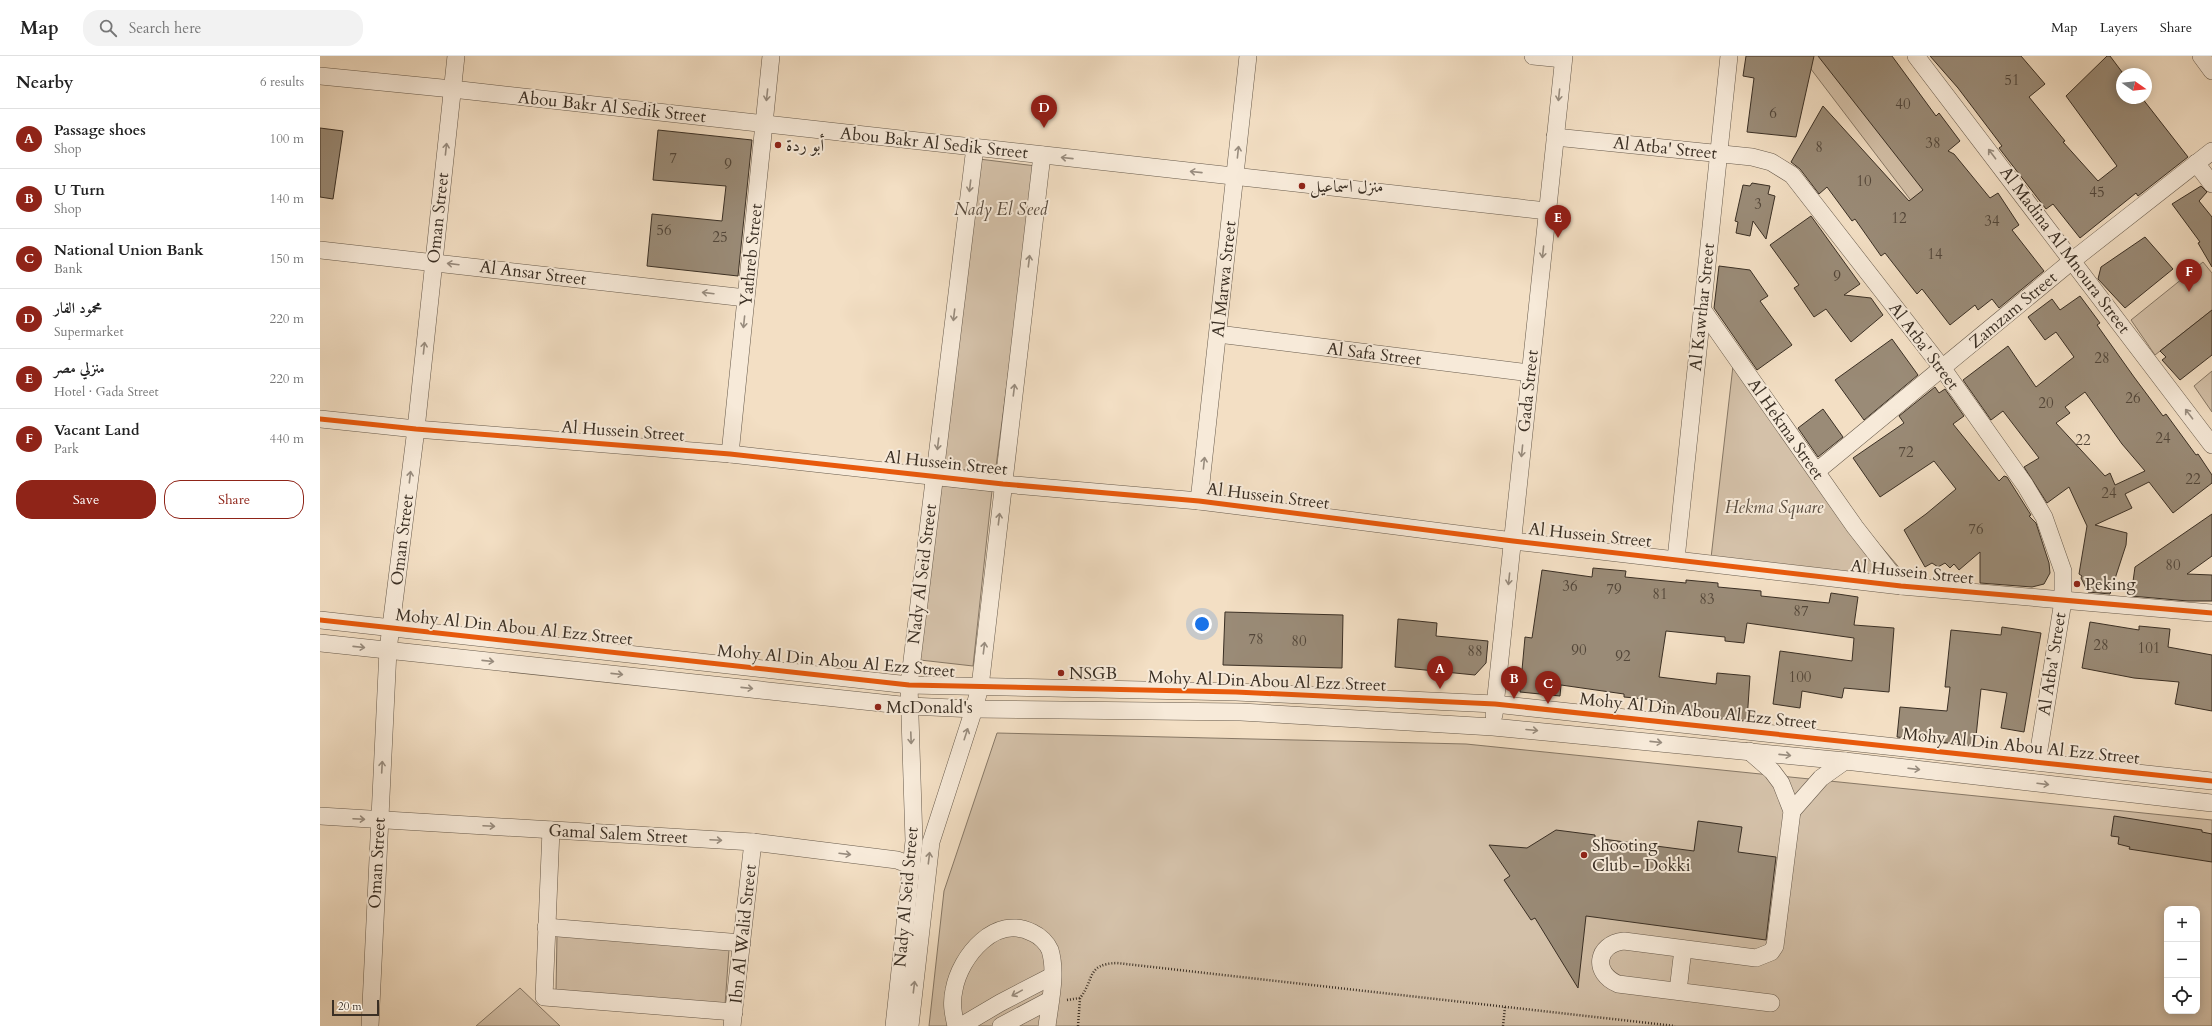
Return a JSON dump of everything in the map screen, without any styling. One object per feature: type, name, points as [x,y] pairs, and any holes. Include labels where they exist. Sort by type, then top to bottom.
[{"type":"street","name":"Oman Street","points":[[370,1026],[388,650],[416,429],[456,56]]},
{"type":"street","name":"Yathreb Street","points":[[730,454],[771,56]]},
{"type":"street","name":"Al Marwa Street","points":[[1199,501],[1248,56]]},
{"type":"street","points":[[1533,56],[1563,58]]},
{"type":"street","name":"Al Kawthar Street","points":[[1676,559],[1729,56]]},
{"type":"street","name":"Al Madina Al Mnoura Street","points":[[1916,56],[2073,260],[2212,445]]},
{"type":"street","points":[[2201,56],[2212,71]]},
{"type":"street","name":"Gada Street","points":[[1493,727],[1563,58]]},
{"type":"street","name":"Abou Bakr Al Sedik Street","points":[[320,76],[452,89],[1547,211]]},
{"type":"street","name":"Al Atba' Street","points":[[1555,136],[1718,153],[1763,160],[1781,167],[1792,175],[1943,369],[2025,485],[2044,517],[2063,571],[2063,601],[2037,762]]},
{"type":"street","name":"Nady Al Seid Street","points":[[894,1026],[914,841],[909,685],[975,147]]},
{"type":"street","name":"Zamzam Street","points":[[1816,471],[1943,369],[2073,260],[2212,151]]},
{"type":"street","name":"Nady Al Seid Street","points":[[910,1026],[931,842],[980,687],[1042,155]]},
{"type":"street","points":[[2196,163],[2212,184]]},
{"type":"street","name":"Al Ansar Street","points":[[320,250],[746,298]]},
{"type":"street","name":"Al Hekma Street","points":[[1702,309],[1855,527],[1901,586]]},
{"type":"street","name":"Al Safa Street","points":[[1218,334],[1530,373]]},
{"type":"street","name":"Al Hussein Street","points":[[320,419],[416,429],[730,454],[1003,484],[1199,501],[1513,541],[1901,586],[2212,613]]},
{"type":"street","name":"Mohy Al Din Abou Al Ezz Street","points":[[320,620],[909,685],[1236,692],[1496,704],[2212,781]]},
{"type":"street","name":"Mohy Al Din Abou Al Ezz Street","points":[[320,643],[910,706],[974,709],[1241,712],[1493,727],[1845,761],[2212,803]]},
{"type":"street","points":[[1749,751],[1772,771],[1784,790],[1792,811],[1777,938],[1770,952],[1756,958],[1624,941],[1616,942],[1609,946],[1601,960],[1601,968],[1605,976],[1614,982],[1771,1003]]},
{"type":"street","points":[[1792,811],[1821,778],[1845,761]]},
{"type":"street","name":"Gamal Salem Street","points":[[320,816],[753,842],[897,860],[912,868]]},
{"type":"street","points":[[551,830],[543,994],[545,998],[733,1019]]},
{"type":"street","name":"Ibn Al Walid Street","points":[[733,1019],[753,842]]},
{"type":"street","points":[[546,927],[742,943]]},
{"type":"street","points":[[956,1026],[952,1007],[954,989],[971,953],[985,937],[998,930],[1012,927],[1026,929],[1040,936],[1049,948],[1053,961],[1047,1026]]},
{"type":"street","points":[[1678,991],[1683,949]]},
{"type":"street","points":[[961,1026],[1000,1003],[1052,976]]},
{"type":"street","points":[[1007,1025],[1050,1000]]},
{"type":"path","points":[[1078,1026],[1080,998],[1094,971],[1106,963],[1117,963],[1675,1026]]},
{"type":"path","points":[[1050,1000],[1076,1000],[1080,998]]},
{"type":"path","points":[[1503,1026],[1505,1007]]},
{"type":"green space","points":[[1801,56],[1827,56],[1993,267],[1973,282]]},
{"type":"green space","name":"Nady El Seed","points":[[979,159],[1036,166],[995,474],[939,466]]},
{"type":"green space","points":[[2203,262],[2212,273],[2212,310],[2155,355],[2131,320]]},
{"type":"green space","name":"Hekma Square","points":[[1734,357],[1831,488],[1909,579],[1711,558]]},
{"type":"green space","points":[[2212,371],[2212,412],[2194,386]]},
{"type":"green space","points":[[938,485],[992,491],[973,666],[920,660]]},
{"type":"green space","name":"Shooting Club - Dokki","points":[[997,733],[1466,744],[2212,820],[2212,1026],[929,1026],[944,891]]},
{"type":"green space","points":[[557,935],[729,950],[725,1005],[556,991]]},
{"type":"green space","points":[[520,988],[560,1026],[476,1026]]},
{"type":"building","points":[[1746,56],[1814,56],[1796,137],[1747,132],[1754,78],[1743,76]]},
{"type":"building","points":[[1818,56],[1892,56],[1936,116],[1939,113],[1960,141],[1948,151],[1954,154],[1990,198],[1998,193],[2019,225],[2012,230],[2044,271],[1999,308],[1992,299],[1978,310],[1975,305],[1950,325],[1922,289],[1917,294],[1885,253],[1881,256],[1855,219],[1852,221],[1827,187],[1819,194],[1800,169],[1791,162],[1823,106],[1909,201],[1923,190]]},
{"type":"building","points":[[1930,56],[2021,56],[2045,84],[2029,97],[2065,141],[2063,142],[2098,181],[2117,166],[2066,96],[2107,56],[2110,56],[2119,68],[2116,68],[2116,104],[2147,104],[2188,157],[2138,196],[2136,193],[2080,238],[2053,204],[2046,209],[1999,148],[2002,146],[1958,88]]},
{"type":"building","points":[[320,128],[343,131],[333,199],[320,197]]},
{"type":"building","points":[[658,130],[752,140],[738,276],[647,266],[652,214],[722,221],[726,186],[653,180]]},
{"type":"building","points":[[1752,183],[1770,186],[1768,194],[1775,196],[1766,239],[1753,221],[1750,236],[1736,233],[1738,222],[1735,221],[1743,185],[1750,186]]},
{"type":"building","points":[[2201,186],[2207,192],[2199,201],[2212,217],[2212,267],[2198,243],[2200,242],[2172,204]]},
{"type":"building","points":[[1811,216],[1860,284],[1844,295],[1871,298],[1883,315],[1851,342],[1826,309],[1814,317],[1794,288],[1799,285],[1770,245]]},
{"type":"building","points":[[2145,237],[2173,269],[2125,308],[2098,279],[2101,267]]},
{"type":"building","points":[[1719,266],[1750,270],[1768,296],[1760,301],[1792,345],[1757,370],[1714,308]]},
{"type":"building","points":[[2080,296],[2100,323],[2097,325],[2134,377],[2163,416],[2166,414],[2196,455],[2198,454],[2212,475],[2212,483],[2173,513],[2149,482],[2125,494],[2132,508],[2095,525],[2127,533],[2126,545],[2110,594],[2088,592],[2081,578],[2082,576],[2079,574],[2087,526],[2069,487],[2047,503],[2024,467],[2039,458],[2003,411],[1991,420],[1963,380],[2008,346],[2036,387],[2074,357],[2056,332],[2045,340],[2028,317],[2052,299],[2060,310]],"holes":[[[2085,392],[2122,444],[2145,471],[2115,485],[2110,473],[2105,476],[2056,423],[2070,413],[2065,407]]]},
{"type":"building","points":[[2212,310],[2212,355],[2180,380],[2162,360],[2166,357],[2160,351]]},
{"type":"building","points":[[1892,339],[1918,375],[1864,420],[1835,380]]},
{"type":"building","points":[[1935,387],[1939,393],[1945,389],[1964,416],[1953,424],[1999,481],[2004,476],[2007,477],[2031,515],[2029,516],[2036,523],[2049,563],[2050,573],[2044,584],[2032,587],[1980,583],[1980,552],[1959,570],[1954,564],[1950,568],[1945,563],[1938,567],[1932,563],[1925,567],[1904,530],[1956,489],[1934,461],[1880,497],[1853,458],[1904,423],[1899,416]]},
{"type":"building","points":[[1823,409],[1843,437],[1818,457],[1798,428]]},
{"type":"building","points":[[2212,514],[2212,556],[2187,574],[2212,575],[2212,601],[2188,601],[2131,596],[2135,567]]},
{"type":"building","points":[[1593,568],[1626,571],[1625,577],[1686,583],[1686,580],[1718,583],[1718,587],[1761,591],[1761,596],[1829,603],[1831,593],[1858,597],[1854,625],[1894,628],[1889,692],[1844,688],[1842,698],[1802,691],[1800,708],[1773,704],[1780,651],[1852,661],[1854,638],[1747,623],[1744,643],[1725,641],[1725,637],[1666,631],[1659,677],[1716,684],[1717,673],[1750,676],[1747,721],[1664,712],[1666,701],[1624,697],[1624,694],[1561,685],[1560,696],[1520,692],[1525,637],[1532,638],[1542,570],[1592,577]]},
{"type":"building","points":[[1225,612],[1343,615],[1342,668],[1223,665]]},
{"type":"building","points":[[1398,619],[1437,623],[1436,636],[1488,641],[1486,663],[1475,675],[1395,667]]},
{"type":"building","points":[[2090,622],[2139,630],[2139,626],[2170,629],[2168,647],[2212,655],[2212,711],[2175,704],[2179,682],[2134,678],[2082,668]]},
{"type":"building","points":[[2002,627],[2041,633],[2024,732],[2001,728],[2007,693],[1981,689],[1975,746],[1897,737],[1900,707],[1947,711],[1950,687],[1945,687],[1951,630],[2001,635]]},
{"type":"building","points":[[2114,816],[2202,830],[2202,832],[2212,834],[2212,862],[2129,849],[2130,847],[2118,844],[2119,837],[2111,836]]},
{"type":"building","points":[[1698,821],[1742,827],[1738,852],[1776,857],[1766,940],[1586,916],[1578,988],[1535,918],[1531,920],[1504,880],[1510,876],[1489,845],[1527,848],[1556,830],[1595,835],[1595,838],[1694,851]]},
{"type":"cycle path","points":[[320,419],[416,429],[730,454],[1003,484],[1199,501],[1513,541],[1901,586],[2212,613]]},
{"type":"cycle path","points":[[320,620],[909,685],[1236,692],[1495,704],[2212,781]]},
{"type":"place","name":"محمود الفار","points":[[1044,128]]},
{"type":"place","name":"أبو ردة","points":[[778,145]]},
{"type":"place","name":"منزل اسماعيل","points":[[1302,186]]},
{"type":"place","name":"منزلي مصر","points":[[1558,238]]},
{"type":"place","name":"Vacant Land","points":[[2189,292]]},
{"type":"place","name":"Peking","points":[[2077,584]]},
{"type":"place","name":"NSGB","points":[[1061,673]]},
{"type":"place","name":"Passage shoes","points":[[1440,689]]},
{"type":"place","name":"U Turn","points":[[1514,699]]},
{"type":"place","name":"National Union Bank","points":[[1548,704]]},
{"type":"place","name":"McDonald's","points":[[878,707]]},
{"type":"place","name":"Shooting Club - Dokki","points":[[1584,855]]}]
